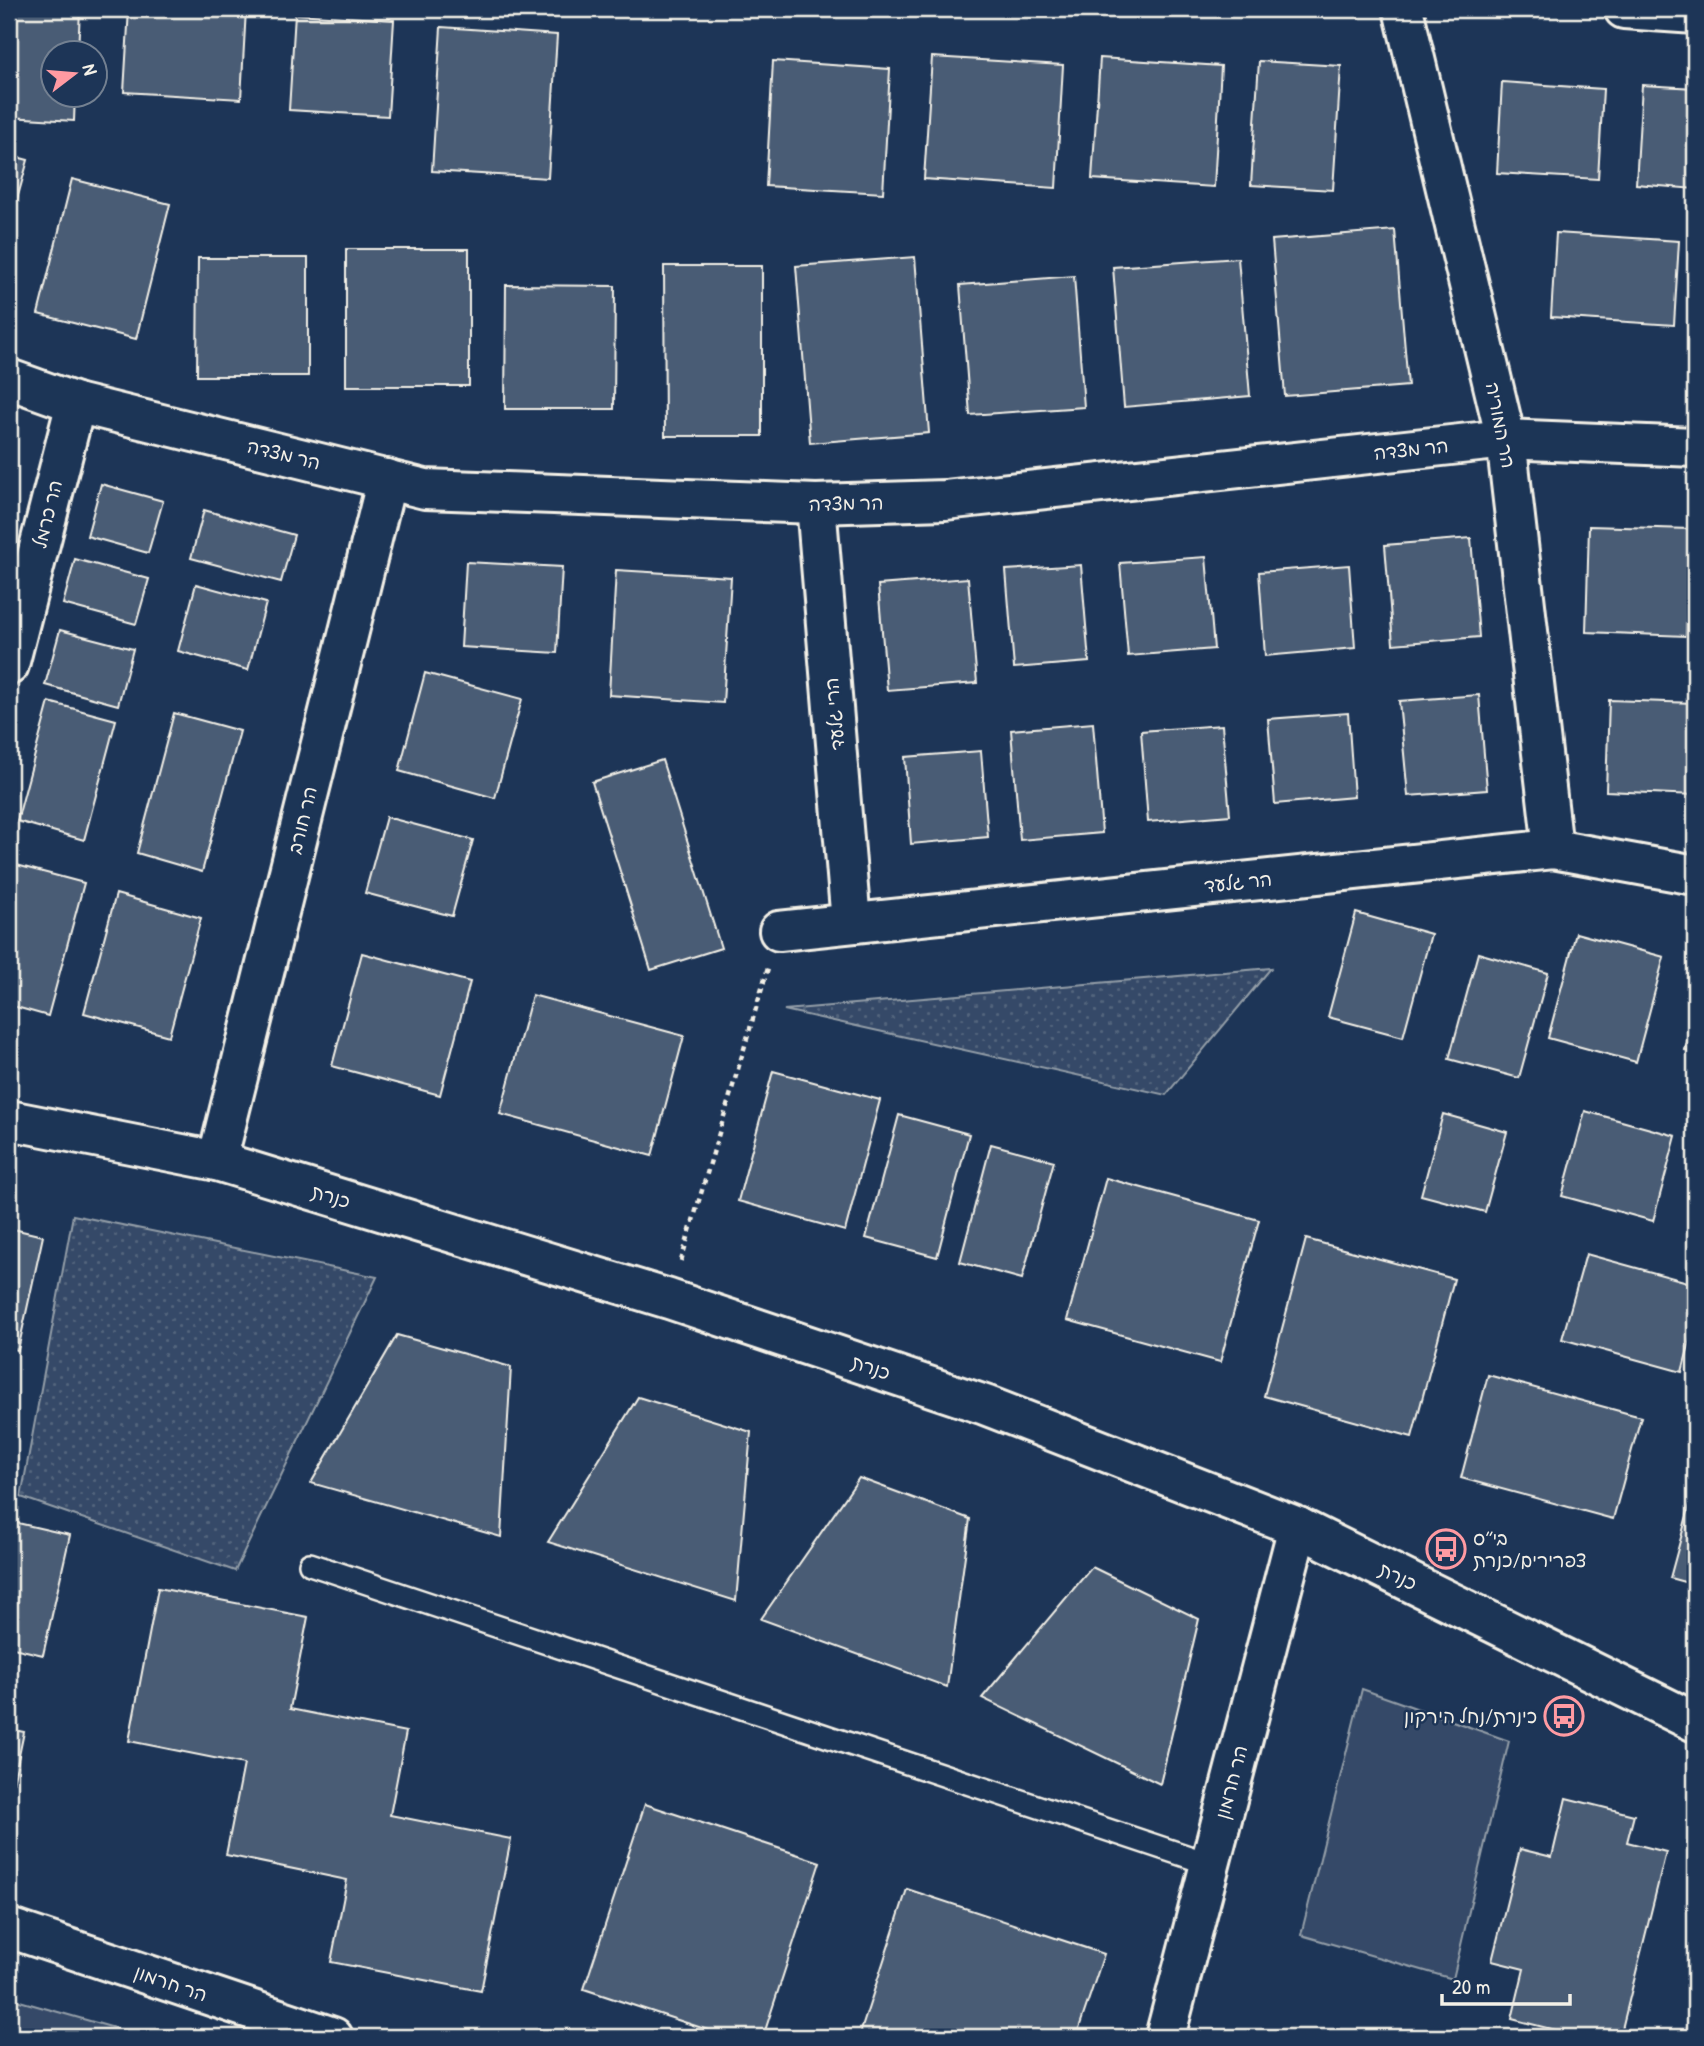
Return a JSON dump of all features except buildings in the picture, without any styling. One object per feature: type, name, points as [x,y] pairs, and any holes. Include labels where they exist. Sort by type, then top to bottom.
[{"type":"street","name":"הר המוריה","points":[[1403,9],[1506,439],[1553,849]]},
{"type":"street","points":[[1623,9],[1695,14]]},
{"type":"street","name":"הר מצדה","points":[[9,379],[76,403],[425,489],[816,504],[945,500],[1506,439],[1695,447]]},
{"type":"street","name":"הר כרמל","points":[[9,665],[76,403]]},
{"type":"street","name":"הר חורב","points":[[218,1161],[387,480]]},
{"type":"street","name":"הרי גלעד","points":[[816,504],[851,923]]},
{"type":"street","name":"הר גלעד","points":[[779,931],[1553,849],[1695,875]]},
{"type":"street","name":"כנרת","points":[[9,1120],[218,1161],[669,1299],[985,1405],[1298,1527],[1695,1722]]},
{"type":"street","name":"הר חרמון","points":[[1165,2037],[1298,1527]]},
{"type":"street","name":"הר חרמון","points":[[9,1928],[333,2037]]},
{"type":"lane","points":[[310,1563],[1210,1864]]},
{"type":"path","points":[[669,1299],[759,998]]},
{"type":"shaded area","points":[[1271,968],[1166,1095],[784,1010]]},
{"type":"shaded area","points":[[73,1215],[377,1277],[235,1571],[21,1497]]},
{"type":"shaded area","points":[[1362,1689],[1509,1741],[1453,1979],[1301,1935]]},
{"type":"shaded area","points":[[9,1998],[146,2037],[9,2037]]},
{"type":"place","name":"בי״ס צפרירים/כנרת","points":[[1446,1549]]},
{"type":"place","name":"כינרת/נחל הירקון","points":[[1564,1716]]}]
